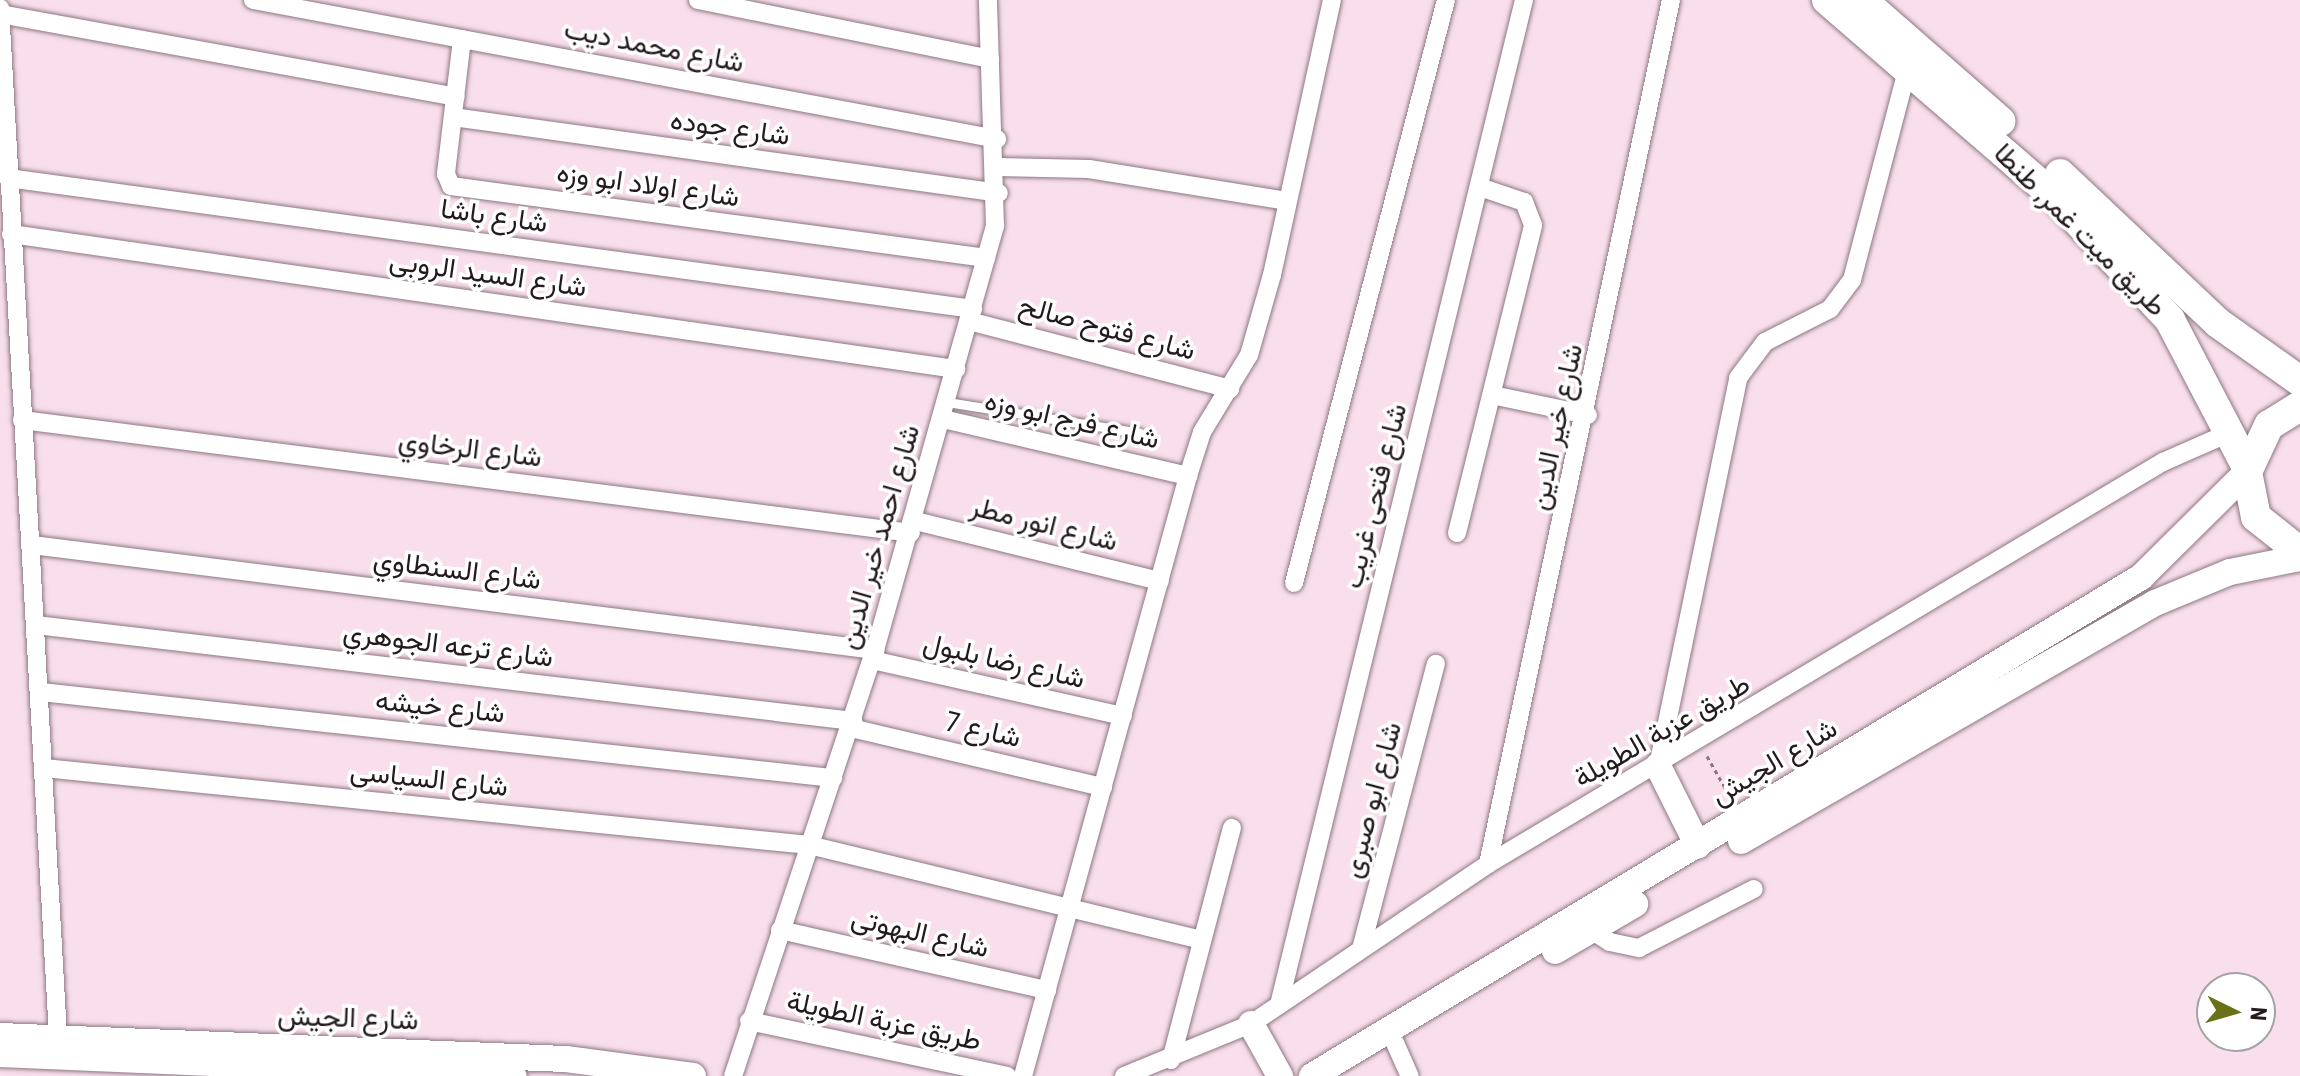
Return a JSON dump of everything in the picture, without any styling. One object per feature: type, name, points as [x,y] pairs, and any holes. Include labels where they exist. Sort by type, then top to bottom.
[{"type":"main road","name":"طريق ميت غمر, طنطا","points":[[1827,0],[1908,66],[2054,196],[2170,320],[2247,470],[2256,517],[2300,555]]},
{"type":"main road","name":"طريق ميت غمر, طنطا","points":[[1862,0],[2218,323],[2300,381]]},
{"type":"main road","points":[[2247,470],[2269,425],[2300,406]]},
{"type":"main road","name":"شارع الجيش","points":[[1341,1076],[1582,925],[1698,846],[2141,577],[2247,470]]},
{"type":"main road","name":"شارع الجيش","points":[[1312,1076],[2155,603],[2230,572],[2300,555]]},
{"type":"main road","points":[[1658,766],[1698,846]]},
{"type":"main road","points":[[1251,1024],[1280,1076]]},
{"type":"main road","name":"شارع الجيش","points":[[0,1036],[693,1076]]},
{"type":"main road","name":"شارع الجيش","points":[[0,1054],[514,1076]]},
{"type":"street","name":"شارع محمد ديب","points":[[253,0],[997,139]]},
{"type":"street","points":[[698,0],[990,59]]},
{"type":"street","name":"شارع احمد خير الدين","points":[[733,1076],[874,655],[913,527],[986,258],[999,193],[988,0]]},
{"type":"street","points":[[1023,1076],[1188,476],[1202,432],[1230,389],[1253,342],[1332,0]]},
{"type":"street","points":[[1294,583],[1446,0]]},
{"type":"street","name":"شارع فتحى غريب","points":[[1279,1005],[1524,0]]},
{"type":"street","name":"شارع خير الدين","points":[[1488,864],[1588,415],[1671,0]]},
{"type":"street","points":[[0,8],[22,420],[41,692],[58,1037]]},
{"type":"street","points":[[0,14],[455,97]]},
{"type":"street","name":"شارع اولاد ابو وزه","points":[[462,39],[446,179],[456,188],[986,258]]},
{"type":"street","points":[[1658,766],[1738,378],[1757,350],[1830,309],[1852,280],[1908,66]]},
{"type":"street","name":"شارع جوده","points":[[453,117],[999,193]]},
{"type":"street","points":[[998,167],[1089,169],[1286,201]]},
{"type":"street","name":"شارع باشا","points":[[8,178],[971,315]]},
{"type":"street","points":[[1457,533],[1533,225],[1524,202],[1480,187]]},
{"type":"street","name":"شارع السيد الروبى","points":[[11,234],[956,369]]},
{"type":"street","name":"شارع فتوح صالح","points":[[971,315],[1230,389]]},
{"type":"street","points":[[1492,395],[1588,415]]},
{"type":"street","name":"شارع فرج ابو وزه","points":[[945,410],[1188,476]]},
{"type":"street","name":"شارع الرخاوي","points":[[22,420],[913,527]]},
{"type":"street","name":"طريق عزبة الطويلة","points":[[1124,1076],[1171,1060],[1251,1024],[1488,864],[1699,742],[2163,462],[2229,433]]},
{"type":"street","name":"شارع انور مطر","points":[[913,527],[1160,581]]},
{"type":"street","name":"شارع السنطاوي","points":[[32,545],[874,655]]},
{"type":"street","name":"شارع ترعه الجوهري","points":[[36,625],[852,724]]},
{"type":"street","name":"شارع رضا بلبول","points":[[874,655],[1123,716]]},
{"type":"street","name":"شارع ابو صبرى","points":[[1361,949],[1436,664]]},
{"type":"street","name":"شارع خيشه","points":[[41,692],[833,778]]},
{"type":"street","name":"شارع 7","points":[[852,724],[1103,787]]},
{"type":"street","name":"شارع السياسى","points":[[44,768],[809,845],[1202,940]]},
{"type":"street","points":[[1171,1060],[1232,828]]},
{"type":"street","points":[[1582,925],[1639,948],[1754,889]]},
{"type":"street","name":"شارع البهوتى","points":[[780,930],[1047,990]]},
{"type":"street","name":"طريق عزبة الطويلة","points":[[749,1021],[1007,1076]]},
{"type":"street","points":[[1395,1043],[1410,1076]]},
{"type":"lane","points":[[945,410],[1140,433]]},
{"type":"path","points":[[1699,742],[1743,819]]}]
